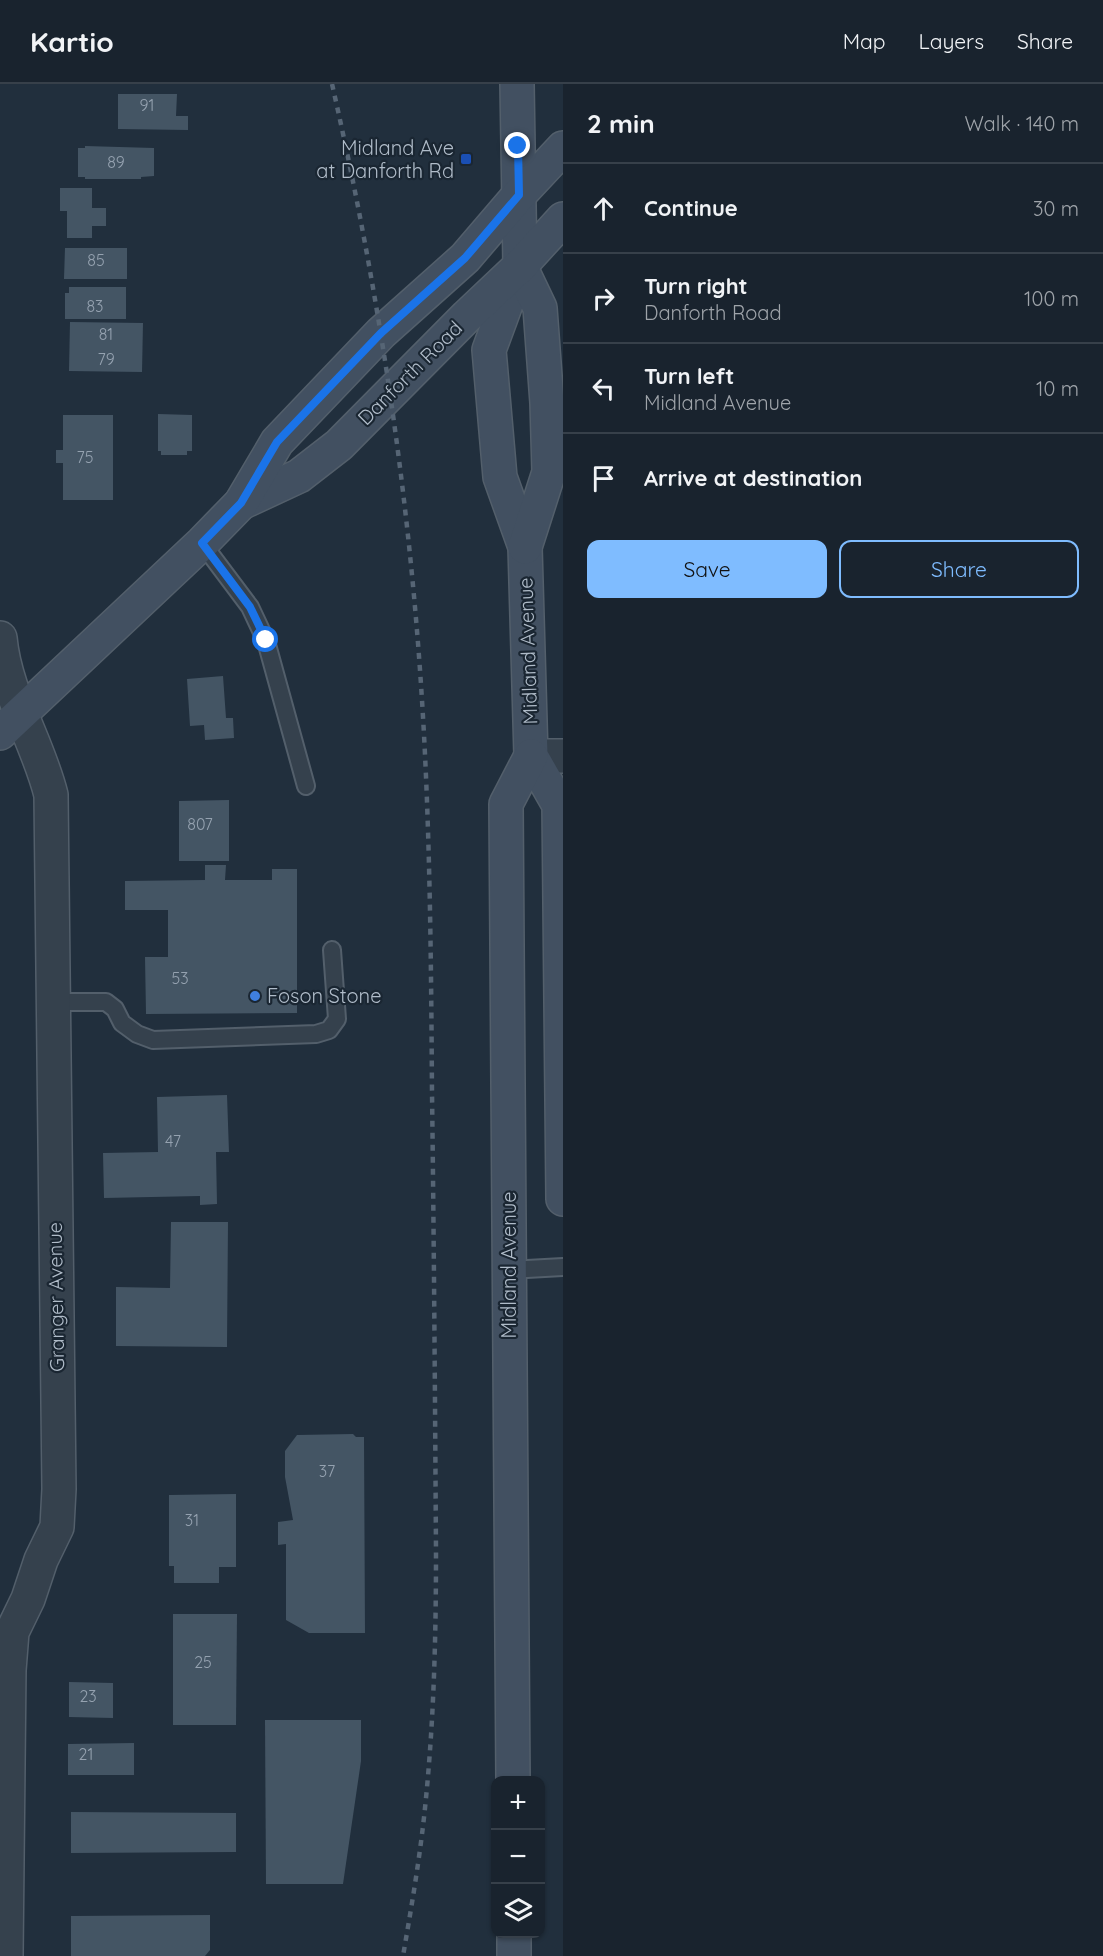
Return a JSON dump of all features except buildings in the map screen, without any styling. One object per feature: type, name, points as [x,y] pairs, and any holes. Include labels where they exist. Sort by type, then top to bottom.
[{"type":"main road","name":"Midland Avenue","points":[[517,84],[520,266],[489,350],[500,477],[525,547],[531,756],[559,805],[563,1199]]},
{"type":"main road","name":"Danforth Road","points":[[10,723],[202,543],[241,503],[277,442],[381,333],[465,258],[563,148]]},
{"type":"main road","name":"Danforth Road","points":[[241,503],[298,476],[339,445],[458,324],[520,266],[563,219]]},
{"type":"main road","name":"Midland Avenue","points":[[520,266],[540,308],[549,472],[525,547]]},
{"type":"main road","name":"Midland Avenue","points":[[513,1776],[506,804],[531,756]]},
{"type":"main road","points":[[514,1938],[514,1956]]},
{"type":"street","name":"Granger Avenue","points":[[0,638],[10,723],[45,769],[51,795],[59,1488],[57,1527],[40,1560],[28,1599],[12,1632],[9,1670],[6,1956]]},
{"type":"street","points":[[531,756],[563,756]]},
{"type":"lane","points":[[202,543],[250,607],[266,640],[306,786]]},
{"type":"lane","points":[[53,1002],[106,1002],[115,1009],[122,1023],[137,1034],[153,1040],[316,1034],[329,1030],[337,1020],[332,950]]},
{"type":"lane","points":[[509,1270],[563,1267]]},
{"type":"railway","points":[[332,84],[362,229],[398,449],[414,596],[426,776],[431,986],[436,1614],[429,1767],[419,1858],[403,1956]]},
{"type":"place","name":"Midland Ave at Danforth Rd","points":[[466,159]]},
{"type":"place","name":"Foson Stone","points":[[255,996]]},
{"type":"route","points":[[266,640],[250,607],[202,543],[241,503],[277,442],[381,333],[465,258],[519,195],[518,146]]}]
